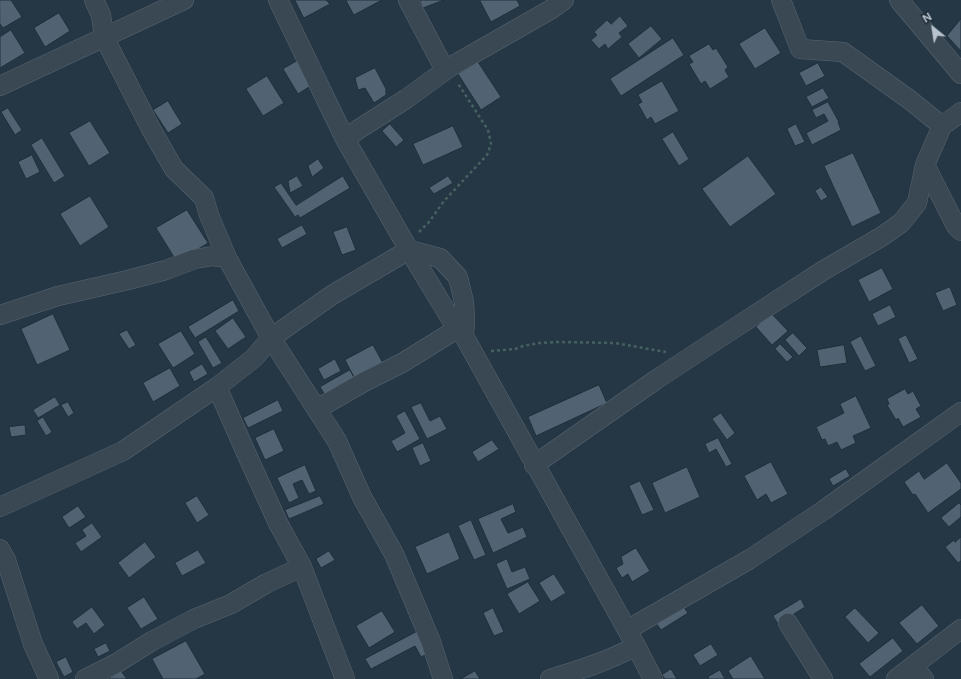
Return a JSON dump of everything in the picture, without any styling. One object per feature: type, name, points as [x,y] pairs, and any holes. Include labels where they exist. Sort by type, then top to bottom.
[{"type":"street","points":[[94,0],[100,15],[104,37],[151,129],[174,169],[204,198],[208,215],[227,258],[271,338],[337,441],[362,496],[394,554],[431,642],[443,679]]},
{"type":"street","points":[[0,86],[157,14],[184,0]]},
{"type":"street","points":[[278,0],[345,139],[472,353],[653,679]]},
{"type":"street","points":[[408,0],[448,68]]},
{"type":"street","points":[[345,139],[406,99],[448,68],[550,10],[564,0]]},
{"type":"street","points":[[781,0],[800,50],[843,52],[910,100],[942,126]]},
{"type":"street","points":[[899,0],[961,74]]},
{"type":"street","points":[[534,465],[688,359],[824,270],[881,237],[901,223],[917,203],[925,165],[942,126],[961,112]]},
{"type":"street","points":[[925,165],[956,226],[961,231]]},
{"type":"street","points":[[317,409],[364,382],[402,364],[460,333],[465,320],[464,302],[458,277],[440,258],[408,247]]},
{"type":"street","points":[[0,507],[123,451],[217,387],[254,358],[271,338],[332,295],[408,247]]},
{"type":"street","points":[[0,315],[58,296],[166,270],[195,259],[213,256],[227,258]]},
{"type":"street","points":[[217,387],[275,516],[302,566],[345,679]]},
{"type":"street","points":[[627,630],[750,558],[824,510],[961,412]]},
{"type":"street","points":[[0,549],[6,560],[33,644],[50,679]]},
{"type":"street","points":[[85,679],[194,619],[231,604],[267,583],[302,566]]},
{"type":"street","points":[[788,623],[824,679]]},
{"type":"street","points":[[896,679],[919,672],[961,629]]},
{"type":"street","points":[[550,679],[615,657],[636,646]]},
{"type":"path","points":[[408,247],[430,222],[444,201],[487,155],[491,144],[488,130],[448,68]]},
{"type":"path","points":[[472,353],[516,349],[539,343],[615,343],[678,354],[688,359]]},
{"type":"building","points":[[0,0],[11,0],[22,17],[3,28],[0,24]]},
{"type":"building","points":[[295,0],[326,0],[330,4],[304,18]]},
{"type":"building","points":[[346,0],[382,0],[354,15]]},
{"type":"building","points":[[420,0],[444,0],[423,8]]},
{"type":"building","points":[[517,0],[520,6],[491,22],[480,1]]},
{"type":"building","points":[[59,13],[70,31],[45,47],[34,28]]},
{"type":"building","points":[[620,16],[628,26],[619,33],[622,37],[608,49],[605,44],[599,49],[591,40],[597,35],[594,32],[607,20],[611,24]]},
{"type":"building","points":[[961,19],[961,51],[947,36]]},
{"type":"building","points":[[651,26],[662,39],[639,58],[628,44]]},
{"type":"building","points":[[765,28],[781,53],[755,69],[739,44]]},
{"type":"building","points":[[11,30],[25,53],[0,68],[0,37]]},
{"type":"building","points":[[673,38],[684,55],[621,96],[610,79]]},
{"type":"building","points":[[709,44],[713,50],[716,48],[728,67],[725,70],[729,77],[710,89],[705,81],[701,84],[689,64],[693,62],[689,56]]},
{"type":"building","points":[[297,61],[312,85],[298,94],[283,69]]},
{"type":"building","points":[[478,62],[501,97],[481,110],[458,74]]},
{"type":"building","points":[[818,63],[825,76],[806,86],[799,73]]},
{"type":"building","points":[[375,68],[386,89],[386,95],[374,103],[365,88],[358,90],[355,78]]},
{"type":"building","points":[[267,76],[284,103],[263,116],[246,89]]},
{"type":"building","points":[[662,81],[679,111],[655,124],[651,117],[647,120],[638,104],[642,102],[638,95]]},
{"type":"building","points":[[823,88],[829,98],[812,107],[806,97]]},
{"type":"building","points":[[168,101],[182,124],[168,133],[153,110]]},
{"type":"building","points":[[828,102],[839,122],[841,130],[812,145],[806,133],[828,121],[824,114],[816,118],[812,110]]},
{"type":"building","points":[[8,108],[22,130],[15,135],[1,112]]},
{"type":"building","points":[[90,121],[110,153],[89,166],[69,133]]},
{"type":"building","points":[[390,124],[404,140],[396,147],[382,131]]},
{"type":"building","points":[[796,124],[805,142],[795,146],[787,129]]},
{"type":"building","points":[[453,126],[463,147],[423,165],[413,144]]},
{"type":"building","points":[[673,132],[689,159],[679,166],[662,139]]},
{"type":"building","points":[[42,138],[65,176],[54,183],[31,145]]},
{"type":"building","points":[[853,153],[881,213],[852,227],[824,166]]},
{"type":"building","points":[[32,155],[40,172],[26,179],[18,162]]},
{"type":"building","points":[[748,156],[776,194],[730,227],[702,189]]},
{"type":"building","points":[[318,159],[324,168],[312,177],[308,166]]},
{"type":"building","points":[[297,176],[303,186],[290,193],[288,181]]},
{"type":"building","points":[[343,176],[350,188],[300,218],[298,215],[295,217],[274,187],[281,183],[296,205]]},
{"type":"building","points":[[448,176],[453,183],[434,194],[429,188]]},
{"type":"building","points":[[821,187],[828,197],[821,201],[815,191]]},
{"type":"building","points":[[90,196],[109,227],[80,246],[60,214]]},
{"type":"building","points":[[187,210],[208,243],[177,262],[156,228]]},
{"type":"building","points":[[302,225],[307,234],[282,248],[277,239]]},
{"type":"building","points":[[347,227],[356,250],[342,255],[333,232]]},
{"type":"building","points":[[882,268],[893,289],[869,302],[858,280]]},
{"type":"building","points":[[950,287],[957,305],[943,311],[935,293]]},
{"type":"building","points":[[233,300],[239,311],[195,338],[188,327]]},
{"type":"building","points":[[890,305],[896,317],[878,326],[872,314]]},
{"type":"building","points":[[771,313],[788,331],[772,345],[756,327]]},
{"type":"building","points":[[53,314],[70,350],[37,365],[21,329]]},
{"type":"building","points":[[233,318],[246,337],[228,349],[215,331]]},
{"type":"building","points":[[127,330],[136,345],[129,349],[119,334]]},
{"type":"building","points":[[181,331],[195,354],[173,368],[158,344]]},
{"type":"building","points":[[793,333],[807,348],[799,356],[785,340]]},
{"type":"building","points":[[906,335],[918,359],[909,363],[898,339]]},
{"type":"building","points":[[861,336],[876,366],[865,371],[850,342]]},
{"type":"building","points":[[206,337],[222,363],[213,368],[198,342]]},
{"type":"building","points":[[780,344],[793,357],[787,362],[775,349]]},
{"type":"building","points":[[373,345],[383,363],[355,379],[345,360]]},
{"type":"building","points":[[844,345],[847,363],[820,367],[817,350]]},
{"type":"building","points":[[335,359],[341,371],[324,380],[318,369]]},
{"type":"building","points":[[202,364],[208,374],[194,382],[189,372]]},
{"type":"building","points":[[170,368],[180,386],[153,402],[143,383]]},
{"type":"building","points":[[350,370],[355,379],[325,395],[320,387]]},
{"type":"building","points":[[599,385],[607,403],[536,436],[528,417]]},
{"type":"building","points":[[905,389],[908,394],[913,391],[921,406],[916,409],[921,417],[903,427],[898,418],[896,420],[887,405],[889,404],[887,399]]},
{"type":"building","points":[[856,396],[871,428],[853,436],[856,443],[841,450],[837,442],[828,446],[825,439],[822,440],[816,427],[844,413],[840,404]]},
{"type":"building","points":[[55,397],[60,405],[38,418],[33,410]]},
{"type":"building","points":[[278,400],[283,411],[248,428],[243,418]]},
{"type":"building","points":[[68,402],[74,413],[68,417],[61,405]]},
{"type":"building","points":[[421,403],[430,421],[440,416],[447,429],[427,439],[411,407]]},
{"type":"building","points":[[405,411],[420,439],[397,452],[391,441],[405,433],[396,416]]},
{"type":"building","points":[[721,413],[735,433],[727,440],[712,419]]},
{"type":"building","points":[[43,417],[52,432],[46,436],[37,421]]},
{"type":"building","points":[[25,425],[26,435],[11,437],[9,427]]},
{"type":"building","points":[[274,429],[284,451],[265,460],[255,438]]},
{"type":"building","points":[[718,438],[732,464],[726,467],[716,449],[709,453],[705,444]]},
{"type":"building","points":[[492,440],[499,449],[478,462],[472,452]]},
{"type":"building","points":[[423,443],[431,461],[420,466],[412,448]]},
{"type":"building","points":[[771,462],[788,494],[771,503],[766,494],[757,500],[744,476]]},
{"type":"building","points":[[947,463],[961,483],[961,489],[928,513],[915,494],[913,495],[904,482],[919,471],[924,479]]},
{"type":"building","points":[[305,465],[316,491],[309,494],[302,480],[293,484],[299,498],[289,503],[277,478]]},
{"type":"building","points":[[687,467],[700,497],[665,513],[652,483]]},
{"type":"building","points":[[846,469],[850,476],[833,486],[829,479]]},
{"type":"building","points":[[640,481],[654,510],[642,515],[629,486]]},
{"type":"building","points":[[197,496],[209,515],[197,523],[185,503]]},
{"type":"building","points":[[320,496],[324,504],[289,519],[285,510]]},
{"type":"building","points":[[959,503],[961,505],[961,517],[949,527],[941,518]]},
{"type":"building","points":[[513,504],[516,512],[501,519],[508,533],[523,527],[527,537],[493,553],[478,519]]},
{"type":"building","points":[[78,506],[86,517],[69,528],[62,517]]},
{"type":"building","points":[[471,520],[486,555],[474,560],[458,526]]},
{"type":"building","points":[[92,523],[102,537],[81,552],[75,543],[86,536],[82,530]]},
{"type":"building","points":[[449,532],[460,559],[427,574],[415,547]]},
{"type":"building","points":[[961,537],[961,561],[958,563],[945,547]]},
{"type":"building","points":[[145,542],[156,557],[129,578],[118,563]]},
{"type":"building","points":[[636,548],[650,571],[632,582],[628,574],[622,578],[616,568],[623,564],[621,557]]},
{"type":"building","points":[[198,550],[206,563],[182,576],[175,563]]},
{"type":"building","points":[[329,551],[335,560],[321,568],[316,559]]},
{"type":"building","points":[[507,559],[512,572],[525,567],[530,579],[507,589],[496,564]]},
{"type":"building","points":[[554,574],[566,593],[551,602],[539,583]]},
{"type":"building","points":[[528,582],[540,601],[519,614],[507,594]]},
{"type":"building","points":[[144,597],[158,619],[141,629],[127,608]]},
{"type":"building","points":[[801,599],[805,607],[778,624],[773,616]]},
{"type":"building","points":[[922,605],[939,626],[917,644],[899,623]]},
{"type":"building","points":[[683,606],[688,613],[661,630],[656,623]]},
{"type":"building","points":[[92,607],[105,625],[94,634],[86,623],[77,629],[72,622]]},
{"type":"building","points":[[493,608],[504,632],[494,636],[483,613]]},
{"type":"building","points":[[855,608],[879,633],[868,643],[845,617]]},
{"type":"building","points":[[382,611],[395,632],[369,648],[356,626]]},
{"type":"building","points":[[420,630],[431,652],[421,657],[415,646],[371,669],[365,659]]},
{"type":"building","points":[[893,638],[903,651],[870,677],[859,664]]},
{"type":"building","points":[[186,641],[205,674],[196,679],[163,679],[152,659]]},
{"type":"building","points":[[106,643],[110,651],[98,657],[94,649]]},
{"type":"building","points":[[711,644],[718,655],[700,666],[693,655]]},
{"type":"building","points":[[751,656],[765,679],[733,679],[728,671]]},
{"type":"building","points":[[66,657],[73,672],[64,677],[56,662]]},
{"type":"building","points":[[671,669],[677,679],[665,679],[662,675]]},
{"type":"building","points":[[720,670],[725,679],[709,679],[708,677]]},
{"type":"building","points":[[121,671],[127,679],[108,679]]},
{"type":"building","points":[[475,671],[480,679],[461,679]]}]
